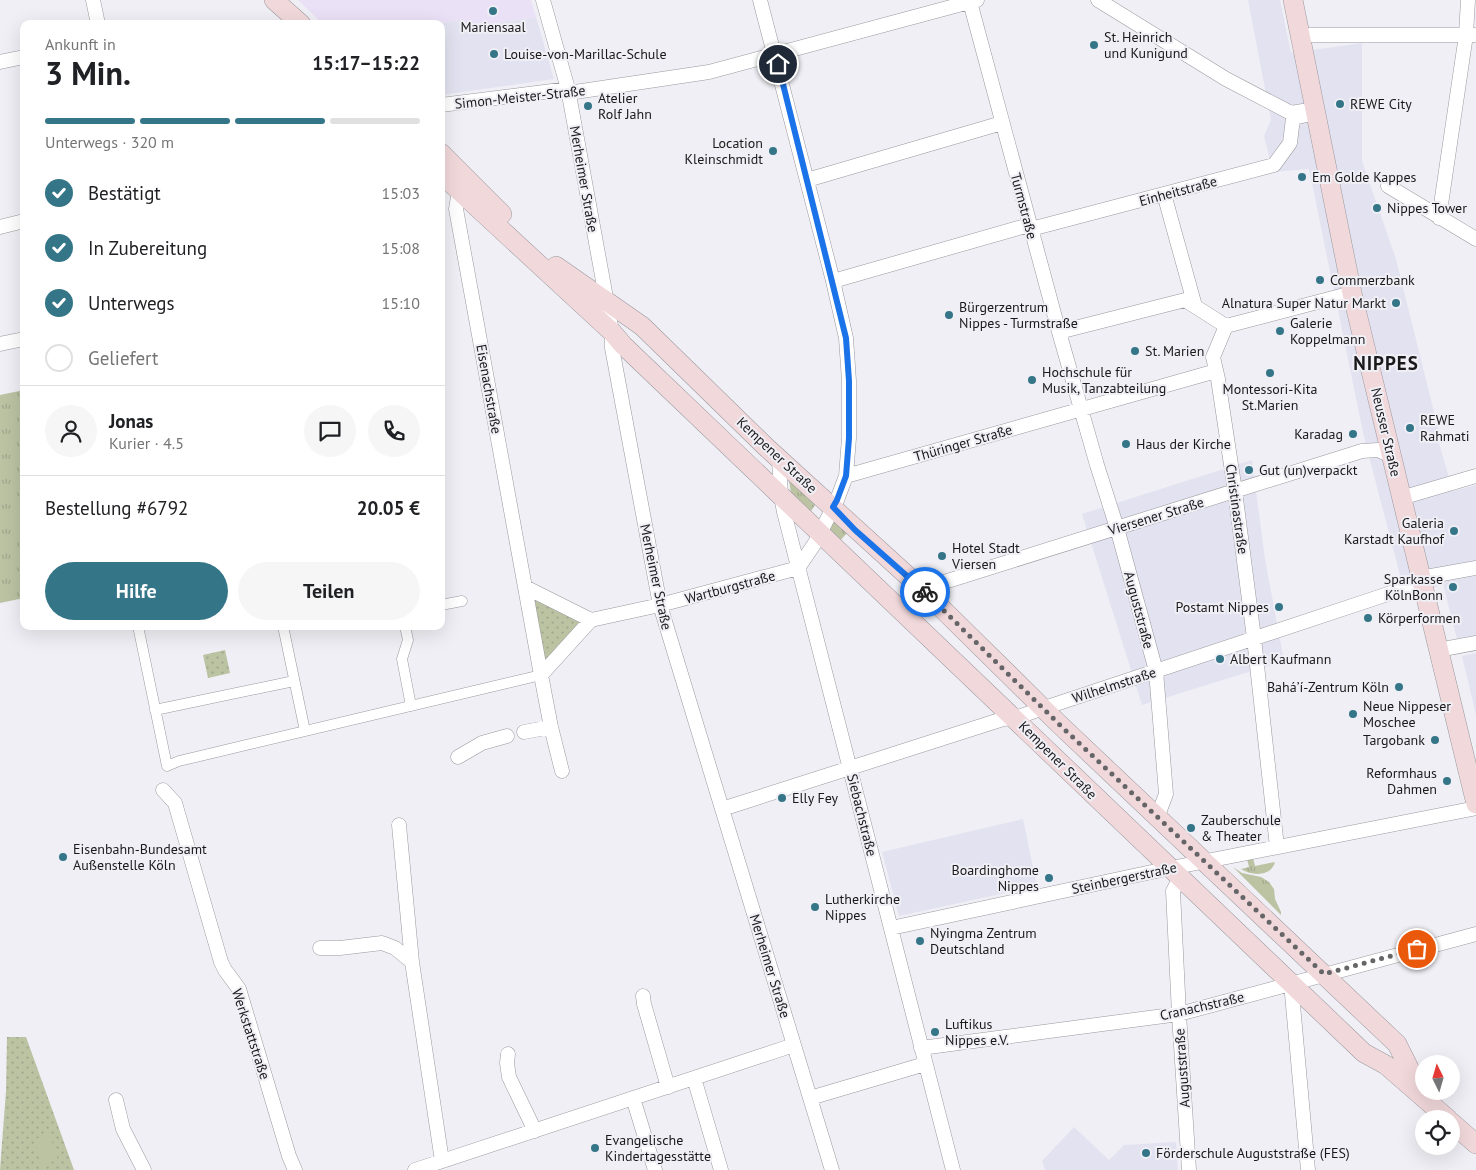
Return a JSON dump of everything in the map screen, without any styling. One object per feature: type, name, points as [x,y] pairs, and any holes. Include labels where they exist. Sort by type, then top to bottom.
[{"type":"main road","points":[[274,0],[296,20]]},
{"type":"main road","name":"Neusser Straße","points":[[1293,0],[1352,292],[1476,804]]},
{"type":"main road","name":"Kempener Straße","points":[[445,157],[554,265],[642,326],[779,459],[922,589],[1044,708],[1397,1044],[1415,1078]]},
{"type":"main road","name":"Kempener Straße","points":[[445,178],[612,332],[623,345],[1015,718],[1054,758],[1364,1052],[1386,1065],[1438,1110]]},
{"type":"main road","points":[[1371,1057],[1386,1047],[1388,1036]]},
{"type":"main road","name":"Kempener Straße","points":[[1431,1100],[1440,1110]]},
{"type":"main road","points":[[1460,1130],[1476,1144]]},
{"type":"street","points":[[94,0],[97,20]]},
{"type":"street","name":"Merheimer Straße","points":[[543,0],[568,89],[612,332],[612,348],[660,605],[832,1170]]},
{"type":"street","points":[[760,0],[833,281],[846,338],[849,381],[849,438],[846,476],[837,500],[820,533],[798,568]]},
{"type":"street","points":[[1098,0],[1226,79],[1292,116],[1315,111]]},
{"type":"street","points":[[1439,218],[1471,35],[1468,0]]},
{"type":"street","name":"Simon-Meister-Straße","points":[[445,104],[568,89],[575,92],[709,72],[974,1]]},
{"type":"street","name":"Turmstraße","points":[[974,1],[1002,124],[1080,409]]},
{"type":"street","points":[[1300,35],[1471,35]]},
{"type":"street","points":[[0,62],[20,58]]},
{"type":"street","name":"Einheitstraße","points":[[833,281],[1030,227],[1274,165],[1290,143],[1292,116]]},
{"type":"street","points":[[807,180],[1002,124]]},
{"type":"street","points":[[1388,186],[1476,240]]},
{"type":"street","name":"Eisenachstraße","points":[[459,190],[456,209],[541,675],[562,771]]},
{"type":"street","points":[[1164,194],[1195,306]]},
{"type":"street","points":[[0,226],[20,222]]},
{"type":"street","points":[[1059,332],[1185,300],[1226,326],[1352,292]]},
{"type":"street","name":"Christinastraße","points":[[1226,326],[1213,357],[1235,491],[1254,638],[1277,847]]},
{"type":"street","points":[[0,344],[20,340]]},
{"type":"street","name":"Thüringer Straße","points":[[846,476],[1216,371]]},
{"type":"street","name":"Auguststraße","points":[[1080,409],[1117,528],[1156,671],[1166,794],[1160,810],[1156,814]]},
{"type":"street","name":"Viersener Straße","points":[[922,589],[1362,451],[1378,450],[1391,456]]},
{"type":"street","name":"Siebachstraße","points":[[779,459],[781,496],[798,568],[953,1170]]},
{"type":"street","points":[[1401,498],[1476,476]]},
{"type":"street","name":"Wartburgstraße","points":[[591,620],[660,605],[798,568]]},
{"type":"street","name":"Wilhelmstraße","points":[[722,809],[1003,720],[1015,718],[1415,585],[1431,576],[1476,568]]},
{"type":"street","points":[[139,630],[167,766],[179,761],[541,675],[591,620],[525,587]]},
{"type":"street","points":[[445,604],[462,601]]},
{"type":"street","points":[[284,630],[305,731]]},
{"type":"street","points":[[406,630],[408,640],[402,659],[411,706]]},
{"type":"street","points":[[1438,650],[1476,644]]},
{"type":"street","points":[[156,710],[294,681]]},
{"type":"street","points":[[524,732],[551,727]]},
{"type":"street","points":[[458,757],[482,743],[506,736]]},
{"type":"street","name":"Werkstattstraße","points":[[163,790],[175,803],[221,962],[239,989],[289,1156],[295,1170]]},
{"type":"street","name":"Steinbergerstraße","points":[[891,928],[1175,873],[1205,861],[1476,808]]},
{"type":"street","points":[[399,825],[412,962],[442,1161]]},
{"type":"street","name":"Auguststraße","points":[[1175,873],[1173,891],[1189,1170]]},
{"type":"street","name":"Cranachstraße","points":[[922,1048],[1179,1014],[1476,934]]},
{"type":"street","points":[[320,948],[340,948],[382,943],[396,948],[412,962]]},
{"type":"street","points":[[1291,983],[1308,1170]]},
{"type":"street","points":[[643,996],[668,1087]]},
{"type":"street","points":[[415,1170],[794,1045]]},
{"type":"street","points":[[508,1054],[509,1077],[535,1131]]},
{"type":"street","points":[[810,1098],[926,1064]]},
{"type":"street","points":[[694,1078],[722,1170]]},
{"type":"street","points":[[633,1098],[655,1170]]},
{"type":"street","points":[[116,1100],[123,1129],[144,1170]]},
{"type":"shaded area","points":[[298,0],[531,0],[536,17],[460,28],[459,20],[445,22],[445,20],[319,20]]},
{"type":"shaded area","points":[[1248,0],[1280,0],[1291,53],[1362,43],[1362,161],[1396,259],[1439,432],[1436,433],[1453,491],[1476,485],[1476,636],[1457,639],[1443,584],[1412,596],[1401,579],[1364,437],[1309,169],[1273,172],[1264,136],[1271,120]]},
{"type":"shaded area","name":"Louise-von-Marillac-Schule","points":[[536,17],[554,79],[445,94],[445,22],[459,20],[461,28]]},
{"type":"shaded area","points":[[1252,460],[1265,559],[1284,661],[1142,705],[1082,514]]},
{"type":"shaded area","points":[[1476,653],[1476,715],[1462,656]]},
{"type":"shaded area","points":[[1023,819],[1037,886],[899,916],[882,852]]},
{"type":"shaded area","name":"Förderschule Auguststraße (FES)","points":[[1074,1127],[1109,1160],[1124,1145],[1176,1142],[1178,1170],[1045,1170],[1042,1161]]},
{"type":"green space","points":[[20,391],[20,599],[0,603],[0,395]]},
{"type":"green space","points":[[788,472],[818,500],[808,516],[792,501]]},
{"type":"green space","points":[[20,503],[20,528],[17,528],[12,505]]},
{"type":"green space","points":[[835,520],[847,533],[839,542],[829,531]]},
{"type":"green space","points":[[530,595],[584,622],[543,664]]},
{"type":"green space","points":[[225,650],[230,673],[208,678],[203,655]]},
{"type":"green space","points":[[1253,858],[1255,866],[1275,862],[1273,867],[1265,873],[1255,874],[1241,869],[1249,867],[1247,859]]},
{"type":"green space","points":[[1233,867],[1242,873],[1261,877],[1269,882],[1274,889],[1275,899],[1281,915]]},
{"type":"green space","points":[[7,1037],[26,1037],[74,1170],[0,1170],[6,1091]]},
{"type":"green space","points":[[50,1135],[58,1160],[42,1165],[34,1139]]},
{"type":"way so far","points":[[925,592],[1063,728],[1324,974],[1417,949]]},
{"type":"place","name":"Mariensaal","points":[[493,11]]},
{"type":"place","name":"St. Heinrich und Kunigund","points":[[1094,45]]},
{"type":"place","name":"Louise-von-Marillac-Schule","points":[[494,54]]},
{"type":"place","name":"REWE City","points":[[1340,104]]},
{"type":"place","name":"Atelier Rolf Jahn","points":[[588,106]]},
{"type":"place","name":"Location Kleinschmidt","points":[[773,151]]},
{"type":"place","name":"Em Golde Kappes","points":[[1302,177]]},
{"type":"place","name":"Nippes Tower","points":[[1377,208]]},
{"type":"place","name":"Commerzbank","points":[[1320,280]]},
{"type":"place","name":"Alnatura Super Natur Markt","points":[[1396,303]]},
{"type":"place","name":"Bürgerzentrum Nippes - Turmstraße","points":[[949,315]]},
{"type":"place","name":"Galerie Koppelmann","points":[[1280,331]]},
{"type":"place","name":"St. Marien","points":[[1135,351]]},
{"type":"place","name":"Montessori-Kita St.Marien","points":[[1270,373]]},
{"type":"place","name":"Hochschule für Musik, Tanzabteilung","points":[[1032,380]]},
{"type":"place","name":"REWE Rahmati","points":[[1410,428]]},
{"type":"place","name":"Karadag","points":[[1353,434]]},
{"type":"place","name":"Haus der Kirche","points":[[1126,444]]},
{"type":"place","name":"Gut (un)verpackt","points":[[1249,470]]},
{"type":"place","name":"Galeria Karstadt Kaufhof","points":[[1454,531]]},
{"type":"place","name":"Hotel Stadt Viersen","points":[[942,556]]},
{"type":"place","name":"Sparkasse KölnBonn","points":[[1453,587]]},
{"type":"place","name":"Postamt Nippes","points":[[1279,607]]},
{"type":"place","name":"Körperformen","points":[[1368,618]]},
{"type":"place","name":"Albert Kaufmann","points":[[1220,659]]},
{"type":"place","name":"Bahá’í-Zentrum Köln","points":[[1399,687]]},
{"type":"place","name":"Neue Nippeser Moschee","points":[[1353,714]]},
{"type":"place","name":"Targobank","points":[[1435,740]]},
{"type":"place","name":"Reformhaus Dahmen","points":[[1447,781]]},
{"type":"place","name":"Elly Fey","points":[[782,798]]},
{"type":"place","name":"Zauberschule & Theater","points":[[1191,828]]},
{"type":"place","name":"Eisenbahn-Bundesamt Außenstelle Köln","points":[[63,857]]},
{"type":"place","name":"Boardinghome Nippes","points":[[1049,878]]},
{"type":"place","name":"Lutherkirche Nippes","points":[[815,907]]},
{"type":"place","name":"Nyingma Zentrum Deutschland","points":[[920,941]]},
{"type":"place","name":"Luftikus Nippes e.V.","points":[[935,1032]]},
{"type":"place","name":"Evangelische Kindertagesstätte","points":[[595,1148]]},
{"type":"place","name":"Förderschule Auguststraße (FES)","points":[[1146,1153]]},
{"type":"district","name":"NIPPES","points":[[1386,363]]},
{"type":"route","points":[[778,64],[846,338],[849,381],[849,438],[846,476],[833,507],[855,530],[925,592]]}]
